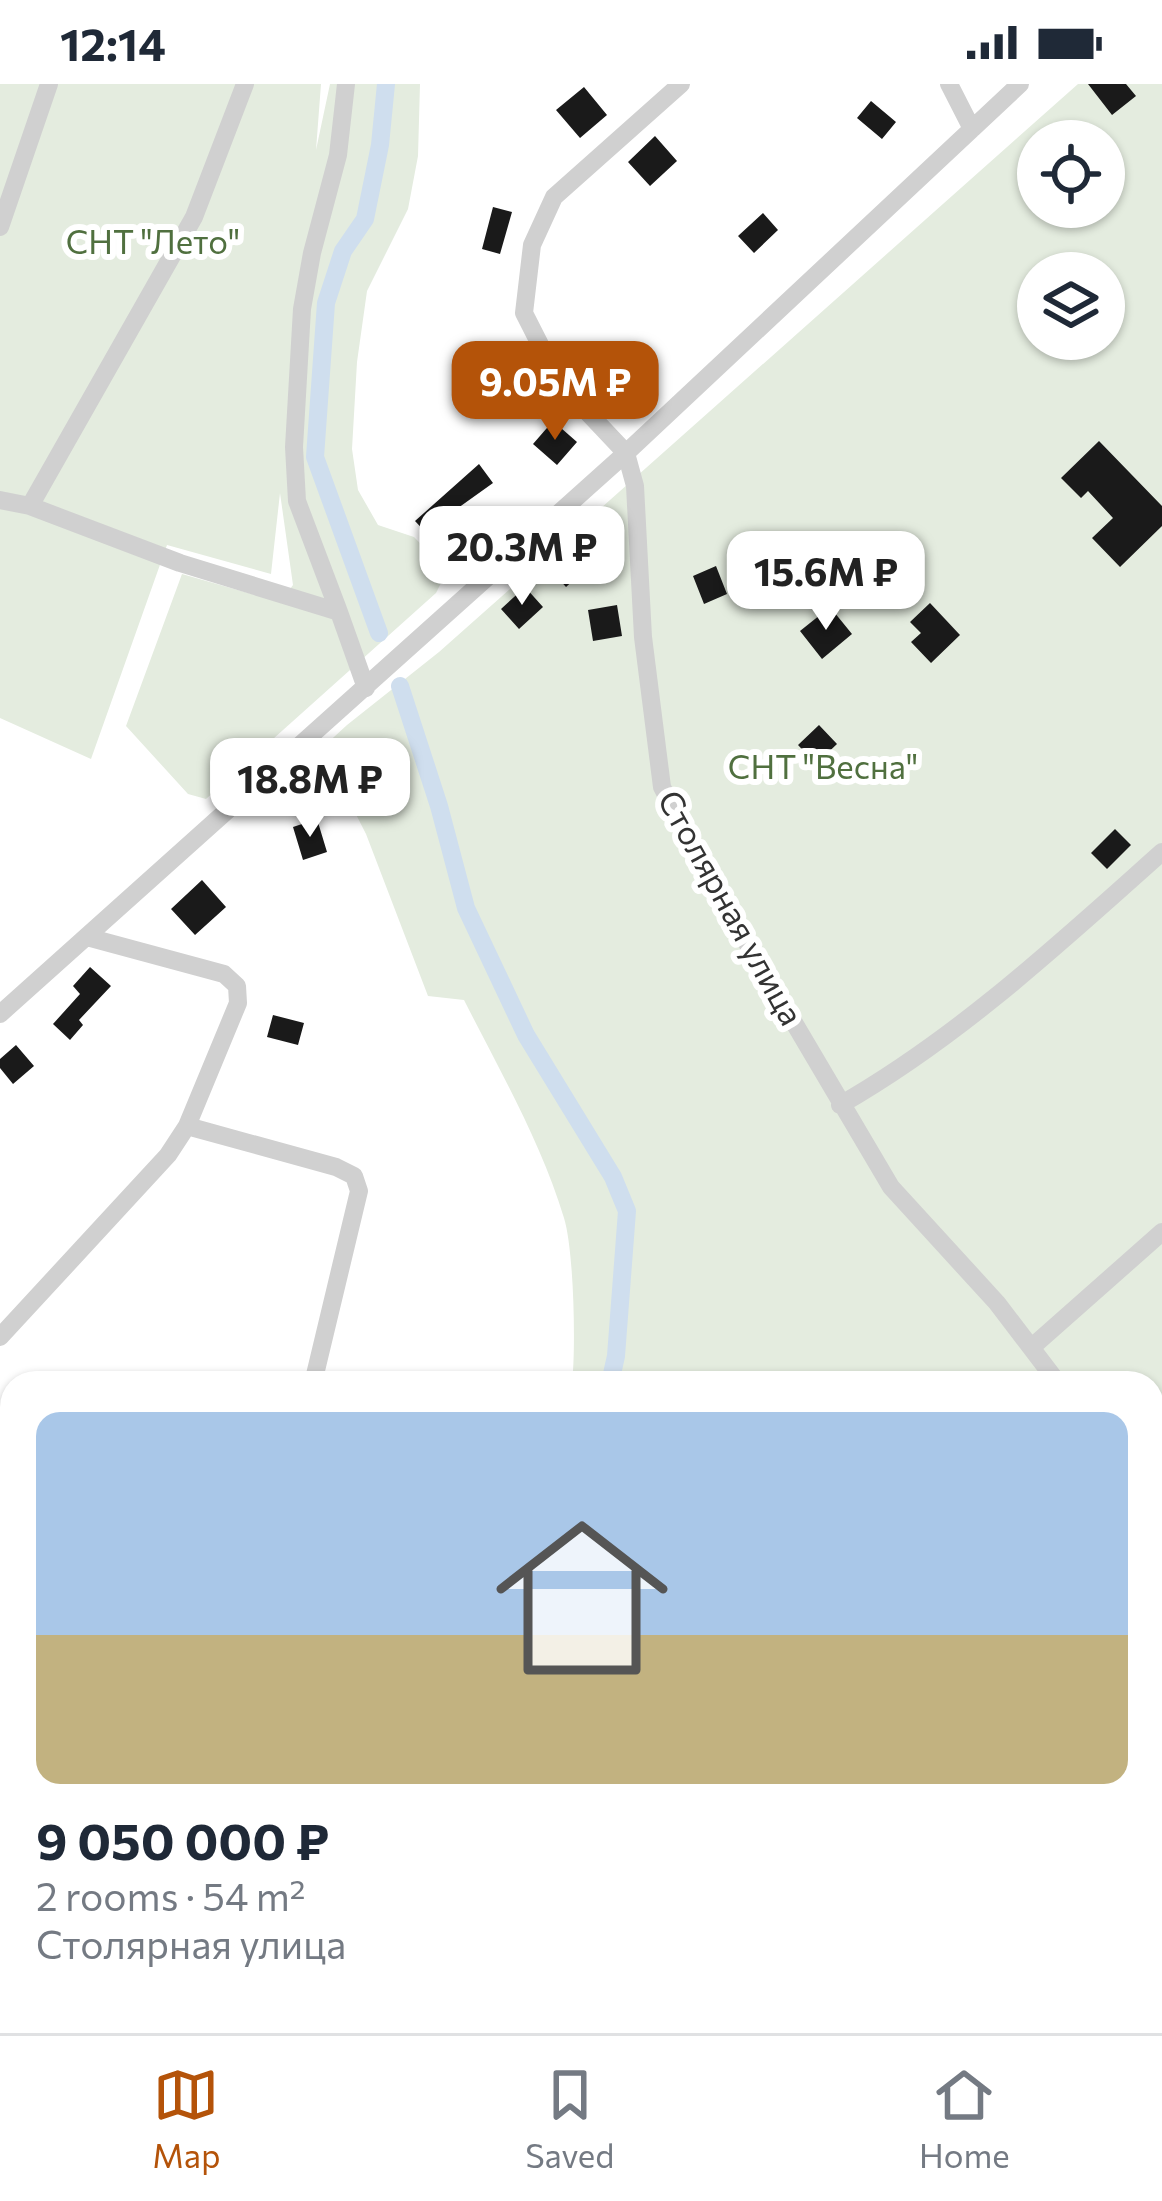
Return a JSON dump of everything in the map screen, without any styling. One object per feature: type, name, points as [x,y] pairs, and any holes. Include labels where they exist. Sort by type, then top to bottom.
[{"type":"street","points":[[0,227],[49,84]]},
{"type":"street","points":[[30,506],[194,217],[245,84]]},
{"type":"street","points":[[346,84],[338,155],[302,309],[294,447],[297,501],[366,688]]},
{"type":"street","points":[[626,453],[559,382],[524,313],[532,245],[554,197],[680,84]]},
{"type":"street","points":[[950,84],[972,129]]},
{"type":"street","points":[[0,1014],[626,453],[1020,84]]},
{"type":"street","name":"Столярная улица","points":[[626,453],[635,486],[643,638],[662,787],[708,877],[891,1187],[1049,1371]]},
{"type":"street","points":[[0,500],[30,506],[201,571],[339,612]]},
{"type":"street","points":[[840,1105],[906,1067],[1056,947],[1162,852]]},
{"type":"street","points":[[0,1337],[168,1155],[187,1126],[238,1003],[237,986],[224,974],[87,937]]},
{"type":"street","points":[[187,1126],[354,1176],[359,1191],[316,1371]]},
{"type":"street","points":[[1032,1347],[1162,1232]]},
{"type":"green space","name":"СНТ \"Лето\"","points":[[0,84],[321,84],[316,150],[330,84],[420,84],[418,156],[408,209],[367,291],[352,449],[358,490],[378,525],[414,537],[447,571],[436,593],[206,799],[188,794],[126,726],[182,574],[280,602],[293,585],[280,493],[271,574],[167,545],[91,759],[0,718]]},
{"type":"green space","name":"СНТ \"Весна\"","points":[[1078,84],[1162,84],[1162,1371],[572,1371],[570,1252],[564,1218],[544,1162],[464,1000],[428,996],[366,834],[343,789],[310,759],[439,652],[1017,138],[1017,228],[1125,228],[1125,120],[1038,120]]},
{"type":"building","points":[[1088,84],[1126,84],[1136,96],[1112,115]]},
{"type":"building","points":[[584,87],[607,115],[580,138],[556,110]]},
{"type":"building","points":[[871,101],[896,122],[882,139],[857,118]]},
{"type":"building","points":[[655,136],[677,161],[650,186],[628,162]]},
{"type":"building","points":[[493,207],[512,212],[500,254],[482,249]]},
{"type":"building","points":[[763,213],[778,230],[754,253],[738,236]]},
{"type":"building","points":[[618,350],[636,372],[599,403],[581,381]]},
{"type":"building","points":[[553,421],[577,442],[557,465],[533,444]]},
{"type":"building","points":[[1099,441],[1162,506],[1162,526],[1120,567],[1092,538],[1113,518],[1088,491],[1081,498],[1061,478]]},
{"type":"building","points":[[479,464],[493,483],[458,508],[431,538],[415,521]]},
{"type":"building","points":[[573,542],[592,563],[566,587],[547,566]]},
{"type":"building","points":[[716,566],[727,594],[704,604],[693,576]]},
{"type":"building","points":[[525,587],[543,607],[519,629],[501,609]]},
{"type":"building","points":[[930,603],[960,635],[931,663],[911,642],[921,633],[910,622]]},
{"type":"building","points":[[617,605],[622,636],[593,641],[588,610]]},
{"type":"building","points":[[830,607],[852,634],[822,659],[800,631]]},
{"type":"building","points":[[819,725],[837,744],[816,764],[798,745]]},
{"type":"building","points":[[317,819],[327,852],[303,860],[293,827]]},
{"type":"building","points":[[1115,829],[1131,845],[1107,869],[1091,853]]},
{"type":"building","points":[[202,880],[226,907],[195,935],[171,909]]},
{"type":"building","points":[[90,967],[111,986],[79,1020],[83,1025],[70,1040],[53,1024],[80,994],[73,986]]},
{"type":"building","points":[[273,1015],[304,1023],[298,1045],[267,1037]]},
{"type":"building","points":[[16,1045],[34,1066],[13,1084],[0,1068],[0,1059]]},
{"type":"waterway","points":[[379,633],[315,457],[326,303],[343,251],[365,219],[386,84]]},
{"type":"waterway","points":[[400,686],[466,908],[526,1035],[613,1177],[627,1211],[613,1371]]}]
